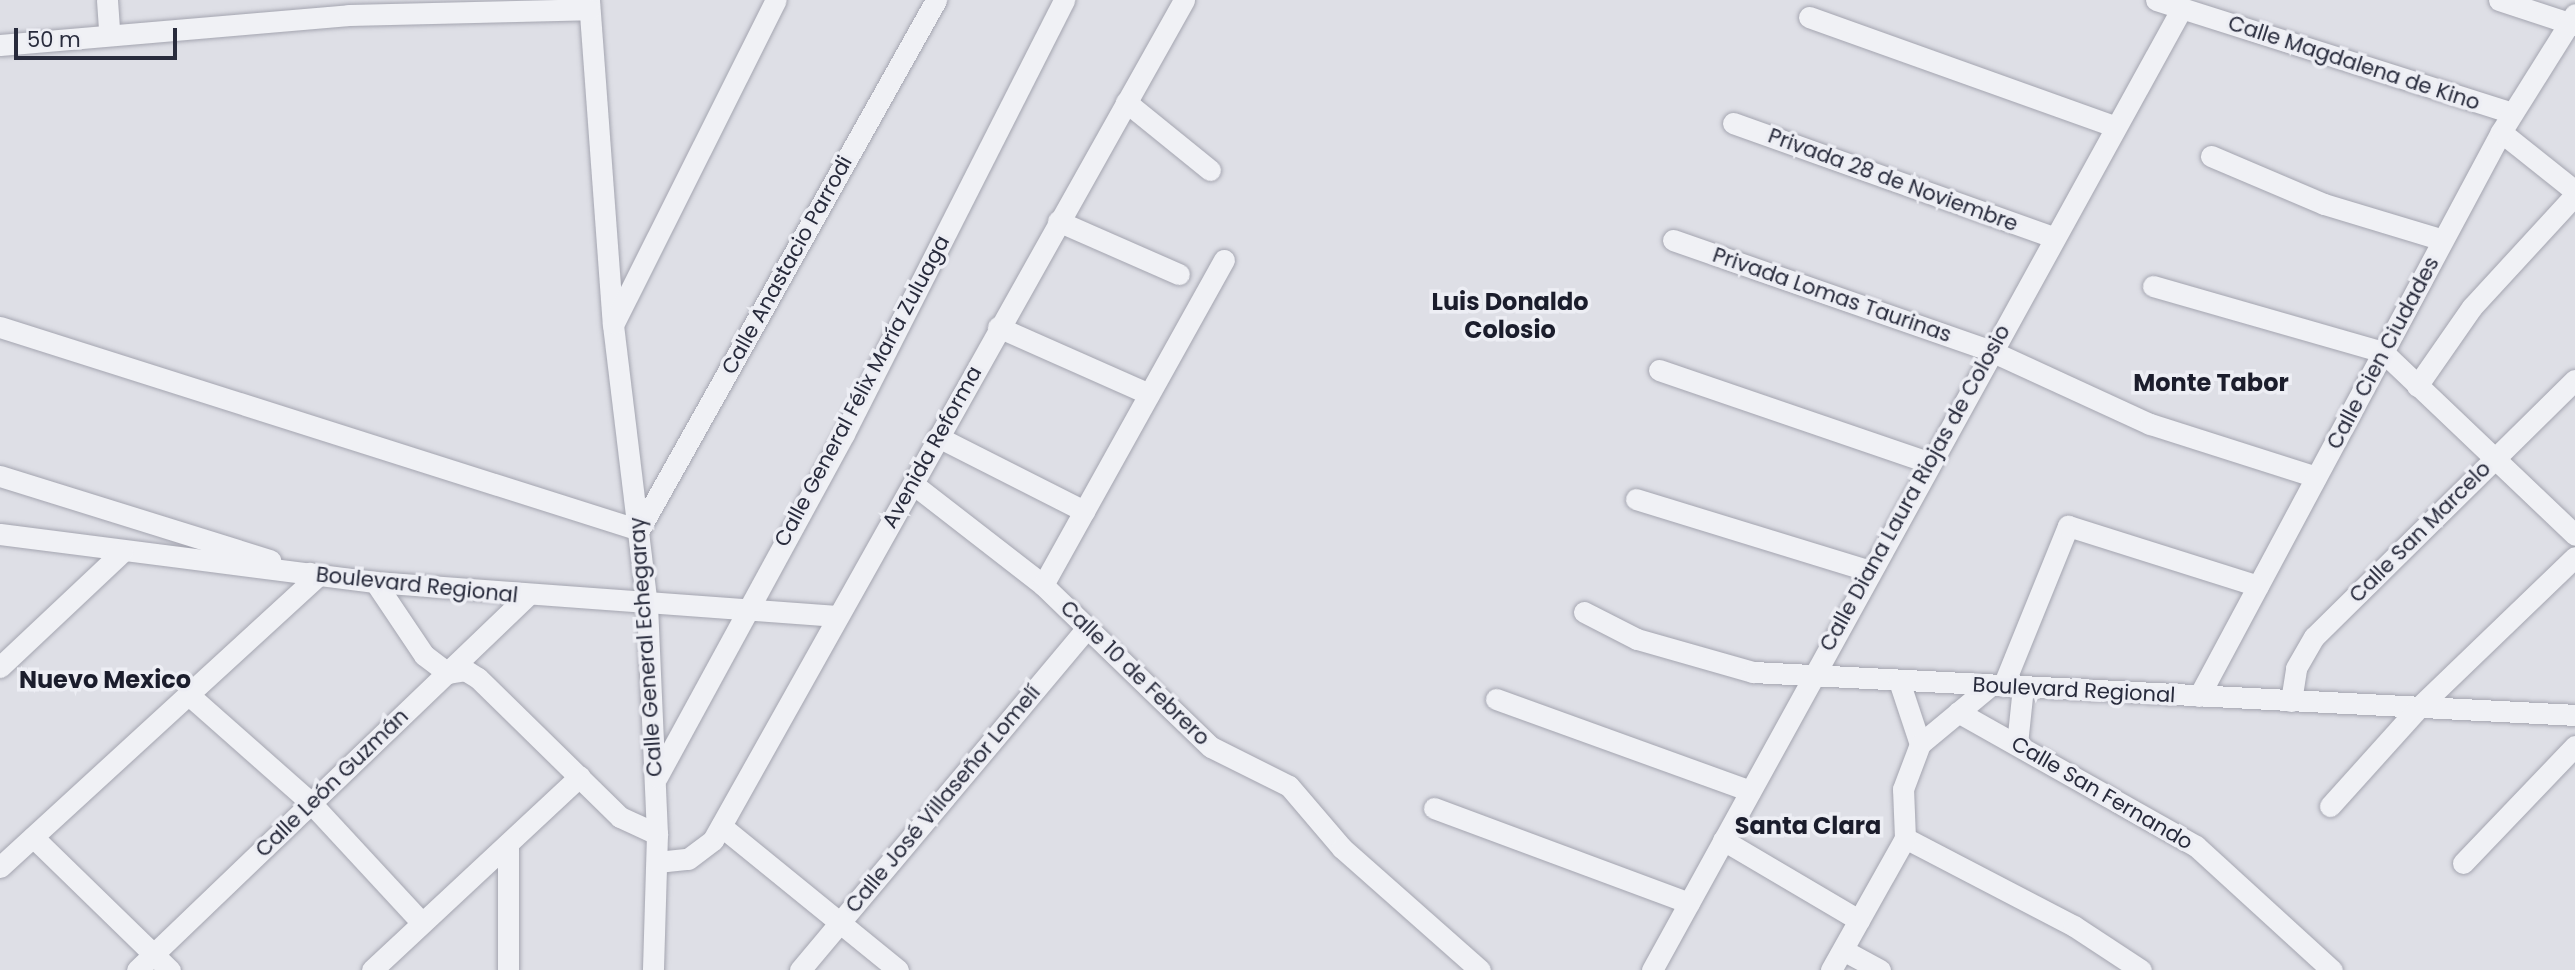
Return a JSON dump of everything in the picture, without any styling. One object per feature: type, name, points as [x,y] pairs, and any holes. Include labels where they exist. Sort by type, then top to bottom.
[{"type":"street","points":[[107,0],[109,32]]},
{"type":"street","points":[[613,325],[776,0]]},
{"type":"street","name":"Calle Anastacio Parrodi","points":[[639,530],[936,0]]},
{"type":"street","name":"Calle General Félix María Zuluaga","points":[[656,779],[741,611],[844,433],[1064,0]]},
{"type":"street","name":"Avenida Reforma","points":[[657,863],[695,856],[721,826],[998,327],[1184,0]]},
{"type":"street","name":"Calle Magdalena de Kino","points":[[2156,0],[2513,113]]},
{"type":"street","points":[[2498,0],[2573,21]]},
{"type":"street","points":[[0,45],[109,32],[349,15],[589,4]]},
{"type":"street","name":"Calle General Echegaray","points":[[589,4],[613,325],[646,605],[656,779],[657,863],[653,970]]},
{"type":"street","name":"Calle Diana Laura Riojas de Colosio","points":[[1652,970],[2114,126],[2182,8]]},
{"type":"street","points":[[1809,17],[2114,126]]},
{"type":"street","name":"Calle Cien Ciudades","points":[[2199,696],[2501,132],[2573,21]]},
{"type":"street","points":[[1126,102],[1210,170]]},
{"type":"street","name":"Privada 28 de Noviembre","points":[[1733,123],[2053,237]]},
{"type":"street","name":"Calle Magdalena de Kino","points":[[2501,132],[2575,193]]},
{"type":"street","points":[[2211,156],[2324,204],[2443,240]]},
{"type":"street","points":[[2417,386],[2472,307],[2575,193]]},
{"type":"street","points":[[1058,221],[1179,274]]},
{"type":"street","name":"Privada Lomas Taurinas","points":[[1673,240],[1991,351],[2150,424],[2316,477]]},
{"type":"street","points":[[1043,585],[1224,260]]},
{"type":"street","points":[[2152,286],[2383,352],[2575,535]]},
{"type":"street","points":[[0,327],[639,530]]},
{"type":"street","points":[[998,327],[1149,394]]},
{"type":"street","points":[[1659,370],[1930,463]]},
{"type":"street","name":"Calle San Marcelo","points":[[2291,701],[2296,668],[2314,637],[2575,380]]},
{"type":"street","points":[[938,438],[1084,511]]},
{"type":"street","points":[[0,476],[318,576],[0,867]]},
{"type":"street","name":"Calle 10 de Febrero","points":[[913,484],[1043,585],[1211,747],[1295,792],[1342,848],[1479,970]]},
{"type":"street","points":[[1636,499],[1870,571]]},
{"type":"street","points":[[2017,744],[2006,686],[2068,527],[2258,586]]},
{"type":"street","name":"Boulevard Regional","points":[[1,536],[375,582],[646,605],[837,616]]},
{"type":"street","points":[[0,667],[122,552]]},
{"type":"street","points":[[2330,806],[2419,707],[2575,557]]},
{"type":"street","points":[[375,582],[415,647],[448,673],[465,670],[484,682],[620,817],[657,834]]},
{"type":"street","name":"Calle León Guzmán","points":[[137,970],[527,596]]},
{"type":"street","name":"Boulevard Regional","points":[[1584,612],[1694,659],[1812,676],[2575,715]]},
{"type":"street","name":"Calle José Villaseñor Lomelí","points":[[800,970],[1087,628]]},
{"type":"street","points":[[1899,681],[1920,744]]},
{"type":"street","points":[[1831,970],[1905,838],[1903,789],[1920,744],[1958,712],[2006,686]]},
{"type":"street","points":[[189,695],[311,803],[422,923]]},
{"type":"street","points":[[1496,699],[1750,791]]},
{"type":"street","name":"Calle San Fernando","points":[[1958,712],[2196,846],[2332,970]]},
{"type":"street","points":[[2463,863],[2575,746]]},
{"type":"street","points":[[372,970],[580,776]]},
{"type":"street","points":[[1434,808],[1689,903]]},
{"type":"street","points":[[721,826],[898,970]]},
{"type":"street","points":[[33,837],[170,970]]},
{"type":"street","points":[[1905,838],[2130,966]]},
{"type":"street","points":[[1723,840],[1859,920]]},
{"type":"street","points":[[508,844],[508,970]]},
{"type":"street","points":[[1843,950],[1881,970]]},
{"type":"district","name":"Luis Donaldo Colosio","points":[[1510,316]]},
{"type":"district","name":"Monte Tabor","points":[[2211,383]]},
{"type":"district","name":"Nuevo Mexico","points":[[105,680]]},
{"type":"district","name":"Santa Clara","points":[[1808,826]]}]
